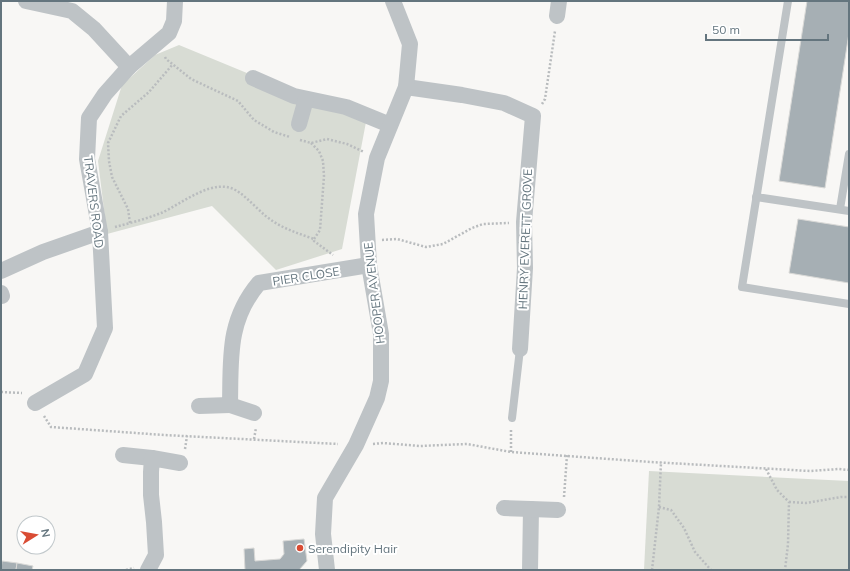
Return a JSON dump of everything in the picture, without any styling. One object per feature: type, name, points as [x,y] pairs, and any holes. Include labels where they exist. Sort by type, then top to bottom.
[{"type":"street","points":[[26,1],[72,11],[94,29],[129,67]]},
{"type":"street","name":"TRAVERS ROAD","points":[[35,403],[85,374],[105,328],[100,232],[87,159],[89,118],[105,94],[129,67],[169,33],[174,21],[175,1]]},
{"type":"street","name":"HOOPER AVENUE","points":[[327,570],[323,534],[325,498],[356,445],[377,398],[381,381],[381,334],[369,265],[366,214],[377,158],[406,87],[410,44],[393,1]]},
{"type":"street","points":[[253,78],[294,96],[346,107],[390,124]]},
{"type":"street","points":[[406,87],[504,103],[533,116]]},
{"type":"street","points":[[299,124],[306,98]]},
{"type":"street","name":"HENRY EVERETT GROVE","points":[[520,349],[525,268],[524,222],[533,116]]},
{"type":"street","points":[[1,271],[43,252],[100,232]]},
{"type":"street","name":"PIER CLOSE","points":[[230,405],[231,350],[235,326],[249,295],[259,283],[369,265]]},
{"type":"street","points":[[199,406],[230,405],[254,413]]},
{"type":"street","points":[[123,454],[180,463]]},
{"type":"street","points":[[148,570],[156,555],[151,495],[152,458]]},
{"type":"street","points":[[504,508],[558,510]]},
{"type":"street","points":[[530,570],[531,509]]},
{"type":"lane","points":[[788,1],[742,287],[849,304]]},
{"type":"lane","points":[[840,210],[849,154]]},
{"type":"lane","points":[[756,197],[849,211]]},
{"type":"lane","points":[[512,418],[520,349]]},
{"type":"path","points":[[533,116],[545,100],[558,9]]},
{"type":"path","points":[[158,42],[166,59],[191,79],[238,101],[254,120],[274,132],[311,143],[319,151],[323,161],[324,176],[320,230],[314,239]]},
{"type":"path","points":[[130,223],[128,209],[112,177],[108,143],[121,116],[148,92],[173,64]]},
{"type":"path","points":[[311,143],[327,139],[347,144],[377,158]]},
{"type":"path","points":[[100,232],[161,213],[206,189],[222,186],[236,190],[267,218],[286,230],[314,239],[314,241],[333,255]]},
{"type":"path","points":[[368,242],[384,239],[397,239],[426,247],[443,244],[472,228],[483,224],[524,222]]},
{"type":"path","points":[[1,392],[29,394],[51,427],[356,445],[383,443],[420,446],[467,444],[511,452],[766,469],[810,471],[839,469],[849,470]]},
{"type":"path","points":[[511,452],[512,418]]},
{"type":"path","points":[[558,510],[564,496],[567,455]]},
{"type":"path","points":[[652,570],[661,462]]},
{"type":"path","points":[[766,469],[777,490],[789,502],[806,503],[849,497]]},
{"type":"path","points":[[785,570],[788,544],[789,502]]},
{"type":"path","points":[[658,506],[671,510],[684,528],[695,552],[711,570]]},
{"type":"shaded area","points":[[179,45],[366,122],[342,249],[276,270],[212,206],[107,234],[98,161],[122,85],[155,55]]},
{"type":"shaded area","points":[[649,471],[849,481],[849,570],[644,570]]},
{"type":"building","points":[[807,1],[849,1],[849,33],[825,188],[779,181]]},
{"type":"building","points":[[798,219],[849,227],[849,283],[789,273]]},
{"type":"building","points":[[304,539],[307,561],[299,570],[245,570],[244,549],[254,548],[255,561],[280,559],[284,554],[283,541]]},
{"type":"building","points":[[2,561],[17,563],[16,570],[1,570]]},
{"type":"building","points":[[17,563],[33,566],[32,570],[16,570]]},
{"type":"place","name":"Serendipity Hair","points":[[300,548]]}]
